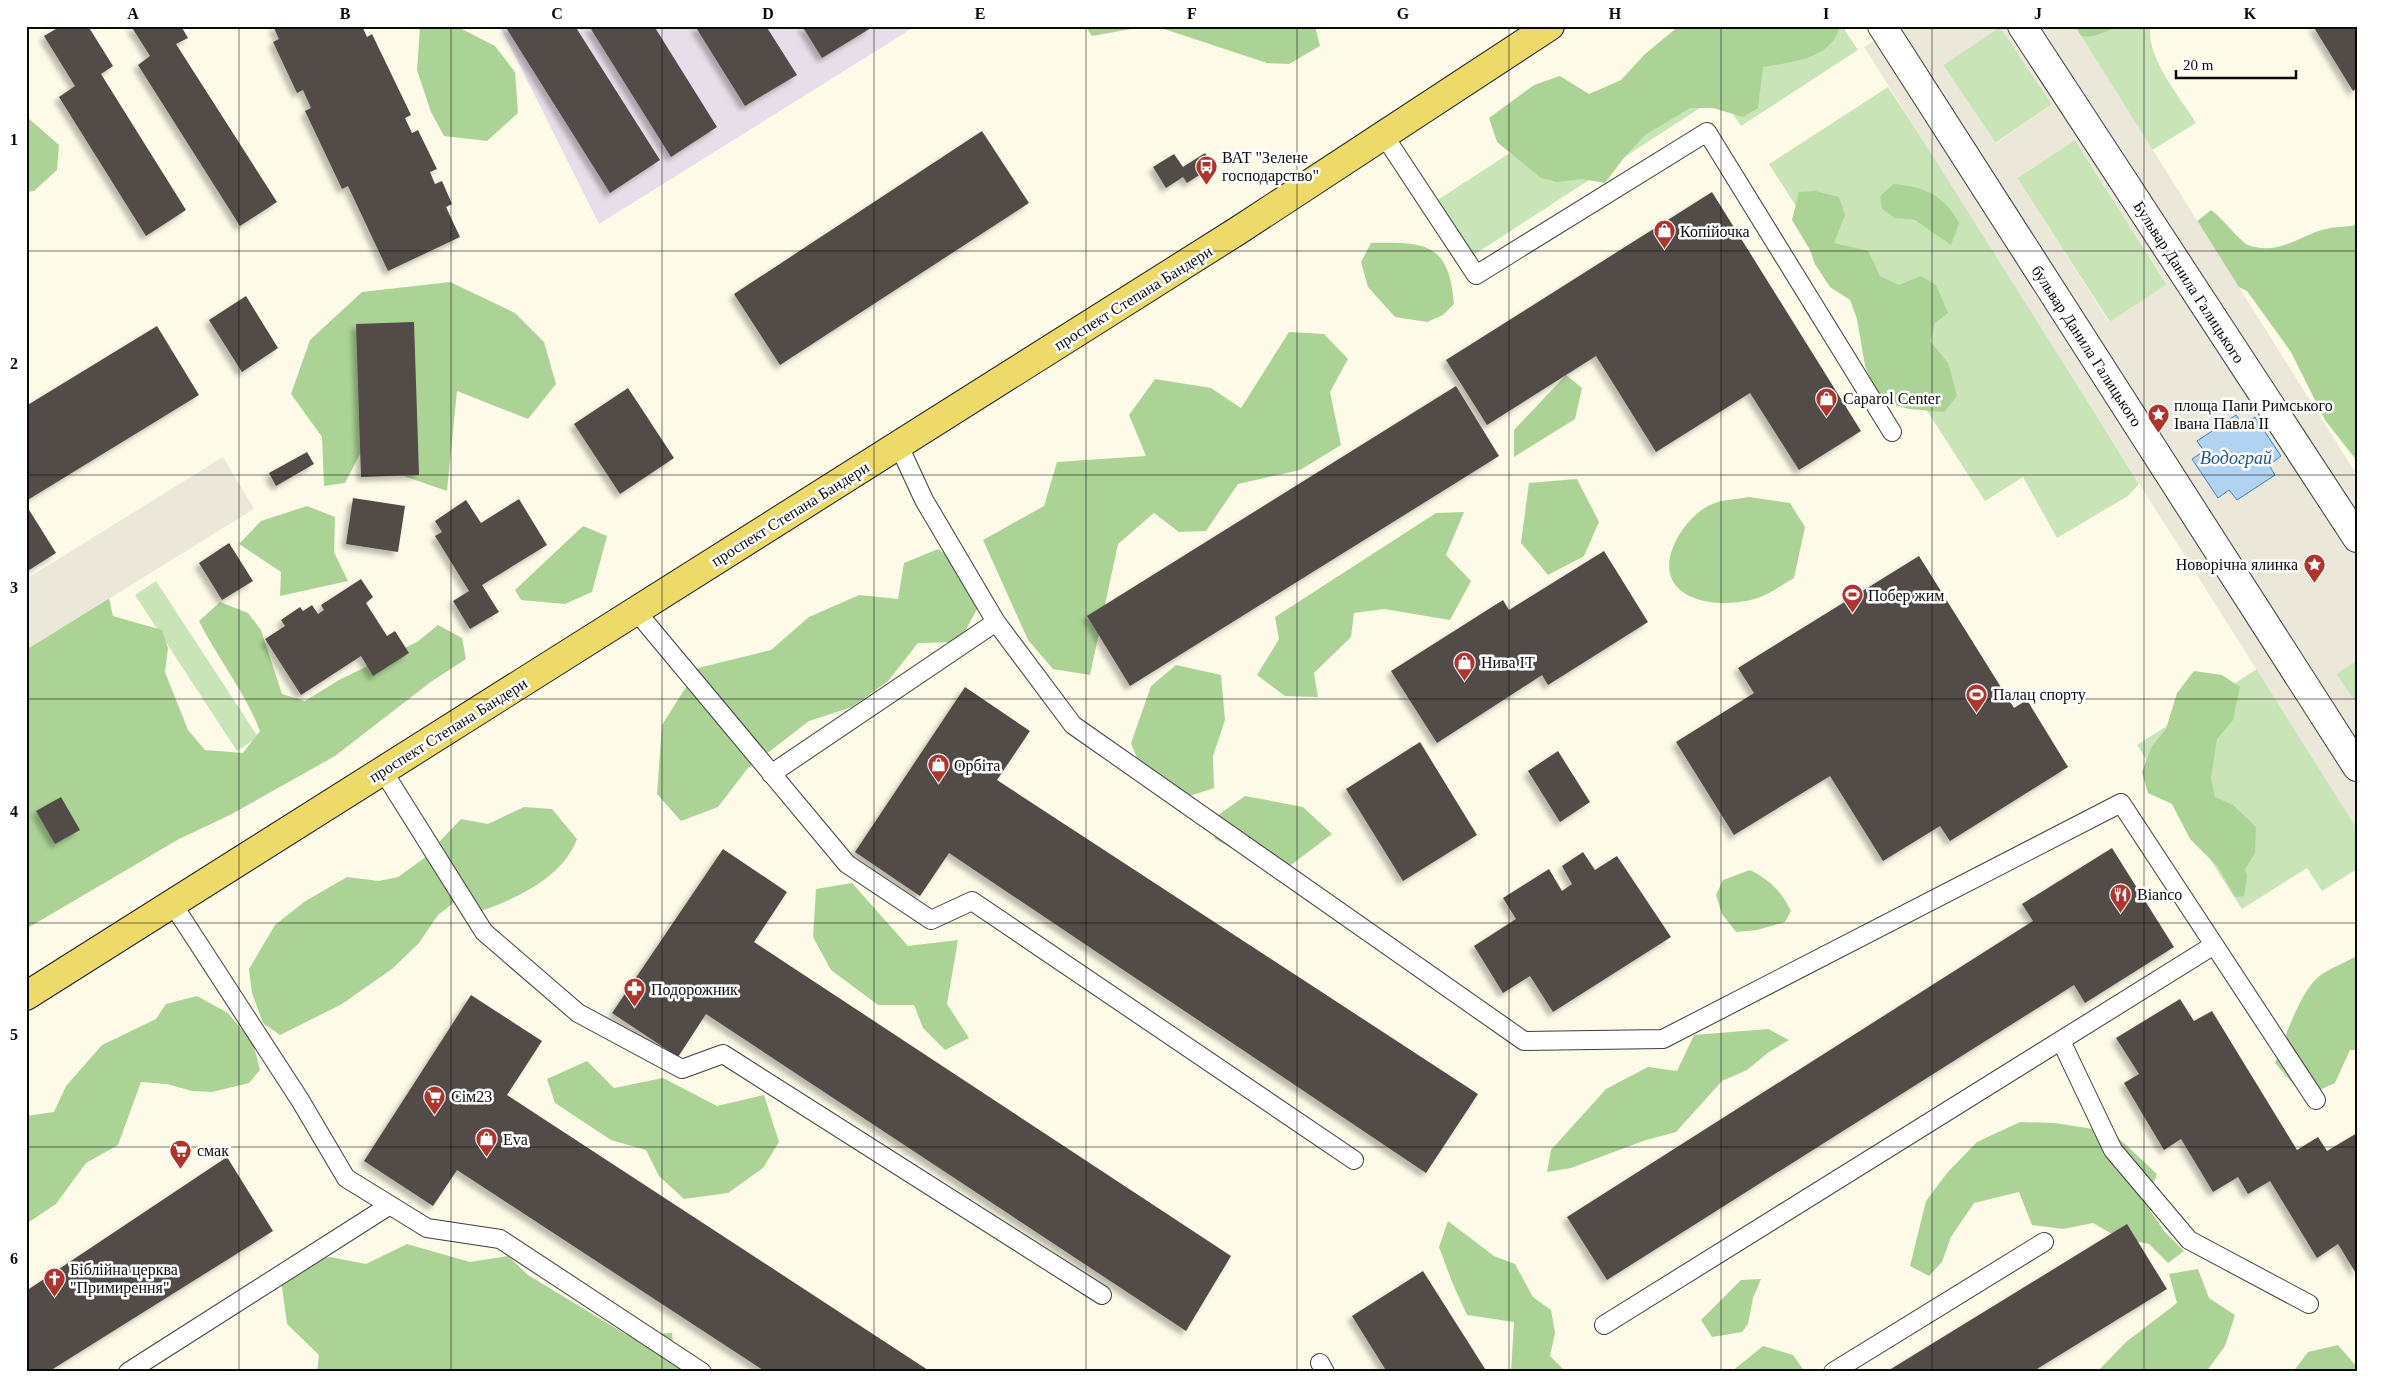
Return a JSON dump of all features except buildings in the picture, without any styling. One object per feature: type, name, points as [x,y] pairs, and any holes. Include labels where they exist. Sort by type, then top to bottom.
[{"type":"main road","name":"проспект Степана Бандери","points":[[26,996],[1239,230],[1550,26]]},
{"type":"street","name":"бульвар Данила Галицького","points":[[1882,26],[2357,767]]},
{"type":"street","name":"Бульвар Данила Галицького","points":[[2022,26],[2357,538]]},
{"type":"lane","points":[[1383,134],[1476,275],[1707,132],[1892,432]]},
{"type":"lane","points":[[899,446],[924,500],[996,622],[1073,725],[1524,1041],[1663,1039],[2121,803],[2316,1100]]},
{"type":"lane","points":[[636,611],[847,864],[931,920],[972,901],[1354,1160]]},
{"type":"lane","points":[[771,774],[996,622]]},
{"type":"lane","points":[[383,770],[484,932],[578,1013],[682,1069],[723,1054],[1102,1295]]},
{"type":"lane","points":[[172,903],[300,1100],[346,1178],[427,1228],[500,1239],[702,1372]]},
{"type":"lane","points":[[1604,1325],[2214,945]]},
{"type":"lane","points":[[2061,1041],[2112,1150],[2189,1240],[2309,1304]]},
{"type":"lane","points":[[128,1372],[390,1205]]},
{"type":"lane","points":[[1833,1372],[2044,1242]]},
{"type":"shaded area","points":[[500,26],[916,26],[599,224]]},
{"type":"shaded area","name":"площа Папи Римського Івана Павла ІІ","points":[[1898,26],[2075,26],[2357,475],[2357,660],[2336,674],[2357,705],[2357,829],[1864,47]],"holes":[[[2000,27],[2052,104],[1996,143],[1943,65]],[[2075,140],[2167,284],[2109,322],[2017,178]],[[2255,417],[2269,465],[2275,475],[2229,490],[2218,498],[2192,459],[2204,451],[2198,441],[2243,425]]]},
{"type":"shaded area","points":[[223,457],[254,509],[26,650],[26,579]]},
{"type":"green space","points":[[420,26],[456,26],[495,46],[515,72],[518,113],[487,141],[444,136],[431,112],[417,70]]},
{"type":"green space","points":[[1085,26],[1148,26],[1092,36]]},
{"type":"green space","points":[[1155,26],[1315,26],[1320,46],[1289,64],[1267,63]]},
{"type":"green space","points":[[1679,26],[1840,26],[1836,37],[1829,46],[1820,52],[1798,61],[1763,67],[1758,108],[1743,117],[1713,108],[1690,108],[1645,135],[1623,159],[1605,183],[1582,179],[1557,182],[1541,178],[1497,142],[1489,118],[1534,85],[1560,76],[1589,94],[1621,80],[1645,54]]},
{"type":"green space","points":[[1705,26],[1842,26],[1858,50],[1741,126],[1720,95],[1472,256],[1436,201]]},
{"type":"green space","points":[[2062,26],[2118,26],[2096,35],[2083,36],[2076,35]]},
{"type":"green space","points":[[2075,26],[2151,26],[2150,37],[2158,63],[2196,123],[2152,150]]},
{"type":"green space","points":[[2000,27],[2052,104],[1995,143],[1943,65]]},
{"type":"green space","points":[[1888,87],[1971,214],[2139,484],[2128,496],[2057,538],[2023,477],[1985,501],[1769,164]]},
{"type":"green space","points":[[26,116],[59,145],[57,170],[34,191],[26,192]]},
{"type":"green space","points":[[2075,140],[2167,285],[2110,322],[2017,178]]},
{"type":"green space","points":[[1894,184],[1924,190],[1940,199],[1947,206],[1959,223],[1951,245],[1915,220],[1895,218],[1882,209],[1880,196]]},
{"type":"green space","points":[[1815,191],[1839,197],[1845,215],[1834,243],[1868,251],[1880,276],[1899,285],[1921,276],[1936,285],[1948,313],[1935,323],[1930,341],[1948,363],[1957,396],[1944,412],[1909,409],[1880,401],[1865,366],[1857,319],[1850,300],[1830,287],[1815,264],[1810,250],[1792,220],[1799,192]]},
{"type":"green space","points":[[2211,210],[2245,243],[2258,248],[2276,247],[2322,230],[2357,225],[2357,461],[2325,420],[2291,352],[2247,291],[2218,277],[2191,226]]},
{"type":"green space","points":[[1371,243],[1406,243],[1431,250],[1440,257],[1447,268],[1454,304],[1443,315],[1427,322],[1395,317],[1368,287],[1361,262]]},
{"type":"green space","points":[[450,282],[515,313],[544,342],[556,384],[528,419],[457,391],[447,491],[398,474],[385,406],[345,483],[324,486],[322,437],[291,394],[310,340],[362,292]]},
{"type":"green space","points":[[1289,332],[1324,334],[1348,359],[1330,392],[1341,445],[1300,470],[1238,484],[1206,531],[1179,532],[1154,513],[1118,544],[1090,675],[1053,669],[1028,640],[983,540],[1044,506],[1057,462],[1146,456],[1129,415],[1155,379],[1211,388],[1241,408]]},
{"type":"green space","points":[[1566,375],[1582,388],[1575,419],[1514,457],[1514,430]]},
{"type":"green space","points":[[1577,479],[1599,522],[1584,556],[1548,575],[1521,543],[1529,483]]},
{"type":"green space","points":[[1749,497],[1790,503],[1805,527],[1794,578],[1763,596],[1738,602],[1718,603],[1700,600],[1684,593],[1674,583],[1669,569],[1672,551],[1683,529],[1694,516],[1707,506],[1722,501]]},
{"type":"green space","points":[[307,506],[335,517],[334,552],[348,581],[280,596],[281,572],[239,544],[261,521]]},
{"type":"green space","points":[[1464,512],[1446,555],[1471,581],[1450,620],[1384,609],[1354,613],[1351,637],[1314,673],[1318,697],[1285,696],[1257,675],[1279,639],[1275,617],[1436,513]]},
{"type":"green space","points":[[583,526],[607,536],[592,592],[565,604],[521,600],[515,590]]},
{"type":"green space","points":[[938,549],[966,568],[981,602],[959,642],[918,643],[888,681],[852,707],[809,721],[748,768],[718,807],[681,821],[657,794],[662,725],[698,668],[771,650],[809,617],[859,595],[898,599],[904,563]]},
{"type":"green space","points":[[156,581],[258,737],[237,751],[135,595]]},
{"type":"green space","points":[[108,594],[113,616],[162,630],[168,648],[165,672],[188,730],[205,750],[243,753],[260,731],[247,703],[199,621],[220,602],[248,613],[261,630],[282,694],[305,701],[339,680],[417,642],[438,625],[462,638],[466,659],[432,681],[335,756],[230,815],[179,839],[26,929],[26,628]]},
{"type":"green space","points":[[2357,660],[2357,705],[2336,674]]},
{"type":"green space","points":[[1176,665],[1221,675],[1225,720],[1213,756],[1214,788],[1174,801],[1147,783],[1131,743],[1151,686]]},
{"type":"green space","points":[[2257,669],[2357,825],[2357,869],[2322,891],[2307,868],[2242,909],[2137,745]]},
{"type":"green space","points":[[2194,671],[2222,675],[2240,687],[2233,720],[2217,739],[2211,778],[2215,797],[2233,805],[2256,827],[2255,853],[2245,869],[2247,877],[2244,896],[2235,897],[2218,867],[2190,839],[2172,804],[2148,793],[2142,772],[2152,746],[2166,729],[2177,693]]},
{"type":"green space","points":[[1245,796],[1303,807],[1332,834],[1279,874],[1215,839],[1211,820]]},
{"type":"green space","points":[[524,807],[552,809],[577,839],[561,864],[550,875],[524,893],[481,911],[456,901],[438,915],[419,943],[392,969],[342,1004],[280,1035],[263,1023],[252,993],[249,969],[275,925],[304,902],[347,877],[379,881],[398,877],[423,859],[461,819],[488,824]]},
{"type":"green space","points":[[1750,870],[1774,887],[1791,911],[1785,922],[1757,930],[1736,932],[1722,914],[1716,895],[1723,880]]},
{"type":"green space","points":[[852,883],[908,946],[958,940],[947,1004],[969,1038],[945,1050],[923,1028],[914,1005],[878,1005],[831,970],[813,937],[816,889]]},
{"type":"green space","points":[[2357,956],[2357,1050],[2350,1050],[2335,1083],[2315,1092],[2300,1092],[2275,1063],[2288,1028],[2300,1002],[2314,981],[2326,971]]},
{"type":"green space","points":[[197,996],[228,1013],[253,1043],[260,1070],[249,1083],[212,1092],[192,1091],[167,1084],[141,1082],[118,1145],[86,1163],[56,1204],[26,1224],[26,1116],[54,1112],[66,1086],[102,1045],[156,1019],[166,1004]]},
{"type":"green space","points":[[1768,1029],[1789,1040],[1769,1052],[1747,1070],[1722,1081],[1676,1132],[1643,1141],[1571,1168],[1547,1172],[1551,1150],[1606,1089],[1648,1067],[1677,1071],[1694,1035]]},
{"type":"green space","points":[[587,1061],[614,1088],[663,1078],[717,1106],[764,1095],[779,1142],[763,1168],[728,1193],[684,1199],[659,1176],[646,1150],[611,1140],[555,1103],[547,1079]]},
{"type":"green space","points":[[2020,1122],[2055,1123],[2112,1132],[2157,1174],[2145,1203],[2164,1231],[2184,1251],[2168,1263],[2149,1244],[2119,1238],[2093,1223],[2063,1229],[2032,1225],[2019,1192],[1974,1203],[1951,1237],[1942,1262],[1929,1276],[1910,1266],[1926,1201],[1947,1173],[1977,1142]]},
{"type":"green space","points":[[1448,1221],[1494,1256],[1515,1264],[1533,1297],[1551,1310],[1555,1333],[1550,1356],[1566,1372],[1511,1372],[1514,1322],[1467,1315],[1439,1247]]},
{"type":"green space","points":[[407,1244],[470,1262],[508,1256],[528,1275],[627,1335],[672,1333],[675,1362],[687,1372],[317,1372],[319,1355],[287,1324],[279,1265],[330,1257],[366,1264]]},
{"type":"green space","points":[[2198,1269],[2209,1298],[2235,1315],[2225,1346],[2206,1372],[2097,1372],[2126,1342],[2177,1303],[2169,1274]]},
{"type":"green space","points":[[1761,1279],[1753,1298],[1748,1324],[1742,1332],[1712,1337],[1701,1320],[1741,1280]]},
{"type":"green space","points":[[2338,1345],[2357,1367],[2357,1372],[2293,1372],[2308,1352]]},
{"type":"green space","points":[[1763,1346],[1793,1355],[1805,1372],[1731,1372]]},
{"type":"water","name":"Водограй","points":[[2236,415],[2243,425],[2255,417],[2281,456],[2269,465],[2275,475],[2237,500],[2229,490],[2218,498],[2192,459],[2204,451],[2197,441]]},
{"type":"place","name":"ВАТ \"Зелене господарство\"","points":[[1206,185]]},
{"type":"place","name":"Копійочка","points":[[1664,250]]},
{"type":"place","name":"Caparol Center","points":[[1827,417]]},
{"type":"place","name":"площа Папи Римського Івана Павла ІІ","points":[[2158,433]]},
{"type":"place","name":"Новорічна ялинка","points":[[2314,583]]},
{"type":"place","name":"Побер жим","points":[[1852,614]]},
{"type":"place","name":"Нива IT","points":[[1465,681]]},
{"type":"place","name":"Палац спорту","points":[[1977,713]]},
{"type":"place","name":"Орбіта","points":[[938,784]]},
{"type":"place","name":"Bianco","points":[[2121,913]]},
{"type":"place","name":"Подорожник","points":[[635,1008]]},
{"type":"place","name":"Сім23","points":[[435,1115]]},
{"type":"place","name":"Eva","points":[[487,1158]]},
{"type":"place","name":"смак","points":[[181,1169]]},
{"type":"place","name":"Біблійна церква \"Примирення\"","points":[[54,1297]]}]
